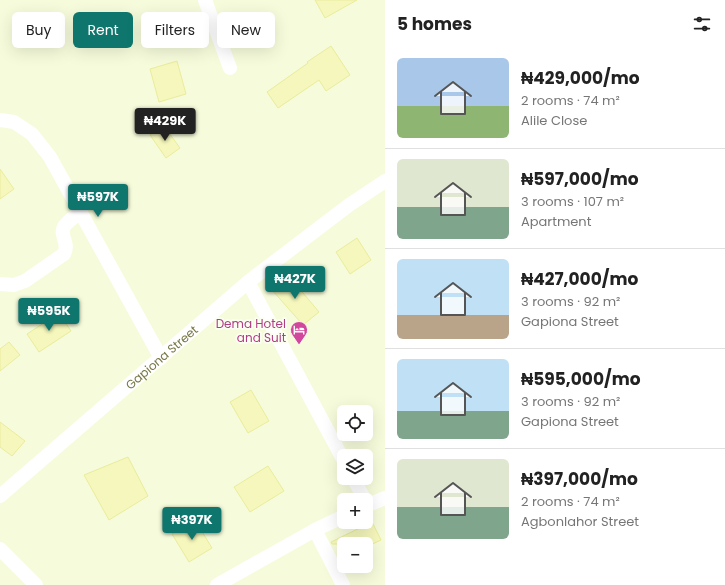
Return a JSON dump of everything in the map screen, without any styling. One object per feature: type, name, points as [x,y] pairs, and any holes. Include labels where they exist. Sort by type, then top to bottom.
[{"type":"street","points":[[205,0],[230,68]]},
{"type":"street","points":[[0,120],[14,122],[32,134],[50,157],[161,358]]},
{"type":"street","name":"Gapiona Street","points":[[0,496],[248,282],[349,205],[385,181]]},
{"type":"street","points":[[0,284],[14,285],[25,281],[64,254],[67,249],[62,233],[64,226],[80,212]]},
{"type":"street","points":[[248,282],[338,449]]},
{"type":"street","points":[[373,501],[385,498]]},
{"type":"street","points":[[217,585],[315,530],[337,519]]},
{"type":"street","points":[[315,530],[343,585]]},
{"type":"street","points":[[0,549],[36,585]]},
{"type":"shaded area","points":[[0,0],[385,0],[385,585],[0,585]]},
{"type":"building","points":[[315,0],[357,0],[325,18]]},
{"type":"building","points":[[331,46],[350,75],[326,91],[319,80],[278,108],[267,92]]},
{"type":"building","points":[[177,61],[186,94],[159,102],[150,69]]},
{"type":"building","points":[[164,126],[180,148],[166,158],[150,135]]},
{"type":"building","points":[[0,169],[14,189],[0,199]]},
{"type":"building","points":[[357,238],[371,260],[350,274],[336,252]]},
{"type":"building","points":[[288,275],[319,312],[303,325],[272,290]]},
{"type":"building","points":[[59,313],[71,331],[39,352],[27,334]]},
{"type":"building","points":[[9,342],[20,355],[0,371],[0,349]]},
{"type":"building","points":[[251,390],[269,421],[248,433],[230,402]]},
{"type":"building","points":[[0,422],[25,441],[12,456],[0,447]]},
{"type":"building","points":[[128,457],[148,496],[109,520],[84,475]]},
{"type":"building","points":[[268,466],[284,491],[250,512],[234,487]]},
{"type":"building","points":[[195,520],[212,548],[189,562],[172,534]]},
{"type":"building","points":[[373,524],[381,540],[373,544],[373,537],[341,537],[358,529],[373,529]]},
{"type":"building","points":[[337,539],[337,544],[332,544],[331,542]]},
{"type":"place","name":"Dema Hotel and Suit","points":[[299,345]]}]
